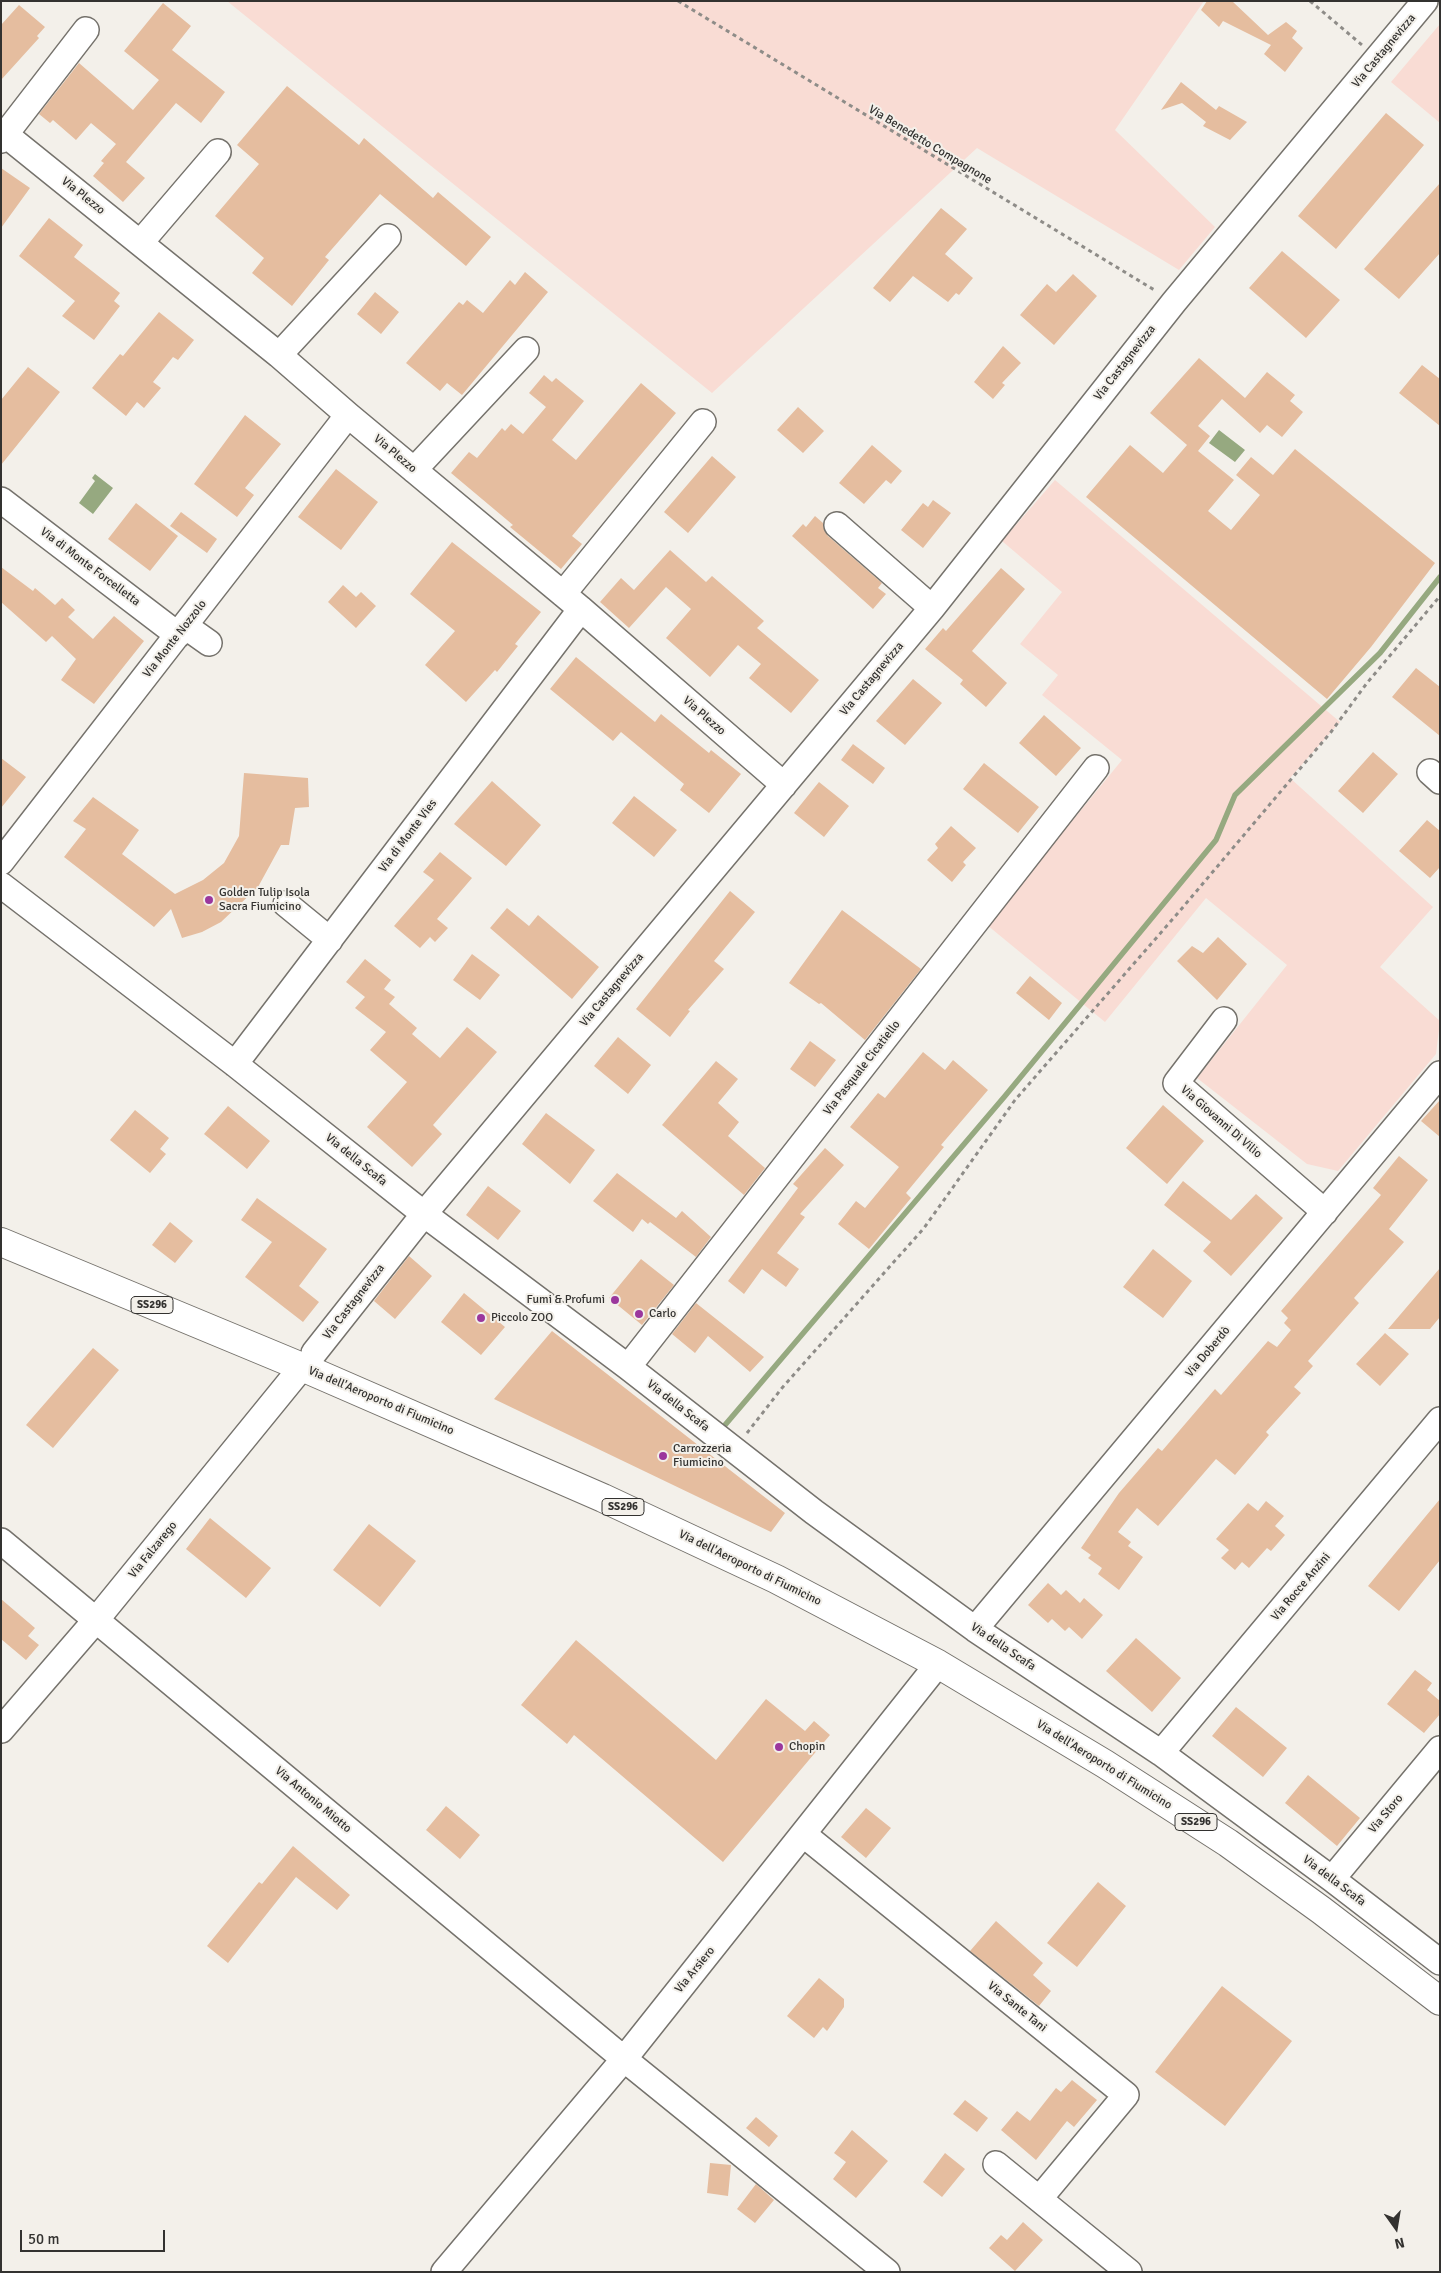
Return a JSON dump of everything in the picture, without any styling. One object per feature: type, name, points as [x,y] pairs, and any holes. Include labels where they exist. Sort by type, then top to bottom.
[{"type":"main road","name":"Via dell'Aeroporto di Fiumicino","points":[[1,1242],[308,1360],[776,1579],[938,1664],[1105,1764],[1228,1843],[1321,1910],[1440,2001]]},
{"type":"street","name":"Via Castagnevizza","points":[[308,1360],[424,1214],[932,608],[1174,302],[1425,1]]},
{"type":"street","points":[[3,135],[86,30]]},
{"type":"street","name":"Via Plezzo","points":[[3,135],[141,242],[279,354],[348,415],[572,601],[784,785]]},
{"type":"street","points":[[141,242],[218,152]]},
{"type":"street","points":[[279,354],[388,237]]},
{"type":"street","points":[[414,470],[526,350]]},
{"type":"street","name":"Via Monte Nozzolo","points":[[1,862],[348,415]]},
{"type":"street","name":"Via di Monte Vies","points":[[235,1064],[330,940],[572,601],[703,422]]},
{"type":"street","name":"Via di Monte Forcelletta","points":[[1,500],[181,630],[208,643]]},
{"type":"street","points":[[837,525],[932,608]]},
{"type":"street","name":"Via Pasquale Cicatiello","points":[[628,1367],[1096,768]]},
{"type":"street","name":"Via della Scafa","points":[[1,885],[235,1064],[424,1214],[628,1367],[814,1512],[975,1629],[1161,1753],[1332,1879],[1440,1962]]},
{"type":"street","points":[[286,904],[330,940]]},
{"type":"street","name":"Via Giovanni Di Vilio","points":[[1224,1020],[1176,1083],[1325,1212]]},
{"type":"street","name":"Via Doberdò","points":[[975,1629],[1440,1074]]},
{"type":"street","name":"Via Falzarego","points":[[1,1730],[96,1620],[308,1360]]},
{"type":"street","name":"Via Rocce Anzini","points":[[1161,1753],[1440,1420]]},
{"type":"street","name":"Via Antonio Miotto","points":[[1,1541],[624,2058],[887,2272]]},
{"type":"street","name":"Via Arsiero","points":[[444,2272],[624,2058],[938,1664]]},
{"type":"street","name":"Via Storo","points":[[1332,1879],[1440,1748]]},
{"type":"street","name":"Via Sante Tani","points":[[803,1834],[1126,2095],[1040,2198]]},
{"type":"street","points":[[996,2164],[1129,2272]]},
{"type":"path","name":"Via Benedetto Compagnone","points":[[678,1],[1174,302]]},
{"type":"path","points":[[1310,1],[1378,58]]},
{"type":"path","points":[[734,1450],[782,1388],[924,1228],[1015,1100],[1178,913],[1331,732],[1367,683],[1440,596]]},
{"type":"shaded area","points":[[227,1],[1204,1],[1115,130],[1215,227],[1179,270],[977,148],[712,393]]},
{"type":"shaded area","points":[[1440,24],[1440,123],[1391,82]]},
{"type":"shaded area","points":[[1219,430],[1245,450],[1235,462],[1209,443]]},
{"type":"shaded area","points":[[95,474],[113,488],[93,514],[79,503],[95,481],[92,478]]},
{"type":"shaded area","points":[[1055,480],[1340,722],[1290,778],[1433,907],[1380,967],[1440,1021],[1436,1054],[1338,1171],[1307,1164],[1197,1078],[1287,965],[1206,898],[1105,1022],[987,925],[1122,760],[1042,695],[1058,675],[1020,644],[1062,592],[1002,541]]},
{"type":"building","points":[[1207,1],[1232,1],[1268,35],[1286,22],[1297,31],[1292,38],[1303,48],[1285,72],[1264,54],[1271,45],[1223,21],[1219,27],[1201,10]]},
{"type":"building","points":[[163,3],[191,26],[172,50],[225,92],[201,123],[176,103],[126,162],[145,178],[123,202],[93,176],[104,163],[101,161],[116,144],[91,123],[76,140],[53,120],[50,123],[39,114],[79,63],[133,110],[159,80],[124,51]]},
{"type":"building","points":[[19,5],[45,27],[37,36],[39,38],[1,80],[1,25]]},
{"type":"building","points":[[1181,82],[1216,110],[1219,106],[1247,122],[1230,140],[1203,126],[1206,122],[1182,103],[1161,110]]},
{"type":"building","points":[[287,86],[359,145],[364,138],[433,198],[438,192],[491,237],[466,266],[380,194],[325,257],[329,260],[292,306],[252,273],[264,258],[215,216],[259,164],[237,145]]},
{"type":"building","points":[[1386,113],[1424,145],[1336,249],[1298,216]]},
{"type":"building","points":[[1,168],[30,188],[1,228]]},
{"type":"building","points":[[1440,183],[1440,253],[1399,299],[1364,269]]},
{"type":"building","points":[[941,208],[967,229],[945,254],[973,278],[959,295],[956,293],[948,302],[913,276],[890,302],[873,288]]},
{"type":"building","points":[[49,218],[83,245],[74,257],[120,293],[114,301],[120,306],[94,340],[62,316],[75,301],[19,256]]},
{"type":"building","points":[[1282,251],[1340,300],[1306,338],[1249,288]]},
{"type":"building","points":[[525,272],[548,292],[462,395],[447,383],[440,391],[406,363],[459,302],[463,305],[467,300],[483,313],[510,280],[515,285]]},
{"type":"building","points":[[1073,274],[1097,296],[1054,345],[1020,315],[1047,284],[1056,292]]},
{"type":"building","points":[[375,292],[399,312],[381,334],[357,314]]},
{"type":"building","points":[[159,312],[194,340],[178,360],[173,357],[153,382],[161,388],[144,408],[137,402],[126,416],[92,388],[120,354],[123,356]]},
{"type":"building","points":[[1003,346],[1021,363],[1002,383],[1005,385],[993,399],[974,382]]},
{"type":"building","points":[[1199,358],[1245,398],[1267,372],[1295,395],[1290,401],[1303,412],[1282,437],[1267,425],[1260,433],[1222,399],[1198,426],[1210,436],[1198,451],[1234,480],[1208,511],[1231,530],[1260,495],[1236,475],[1251,457],[1273,475],[1295,449],[1435,563],[1371,647],[1327,699],[1086,497],[1130,445],[1163,473],[1187,445],[1150,413]]},
{"type":"building","points":[[1422,365],[1440,379],[1440,426],[1399,393]]},
{"type":"building","points":[[28,367],[60,392],[1,465],[1,400]]},
{"type":"building","points":[[544,375],[552,382],[556,378],[584,401],[552,440],[576,460],[641,383],[676,413],[572,536],[582,544],[561,569],[510,527],[513,525],[451,473],[469,452],[477,458],[502,428],[505,431],[511,424],[523,434],[546,407],[529,393]]},
{"type":"building","points":[[798,407],[824,431],[803,453],[777,430]]},
{"type":"building","points":[[245,415],[281,444],[245,488],[254,495],[237,517],[194,484]]},
{"type":"building","points":[[872,445],[902,471],[891,484],[886,480],[864,504],[839,483]]},
{"type":"building","points":[[712,456],[736,477],[688,533],[664,512]]},
{"type":"building","points":[[336,469],[378,502],[341,550],[298,517]]},
{"type":"building","points":[[933,500],[951,513],[923,548],[901,530],[923,503],[928,507]]},
{"type":"building","points":[[136,503],[178,536],[150,571],[108,539]]},
{"type":"building","points":[[181,512],[217,539],[207,553],[170,526]]},
{"type":"building","points":[[815,516],[823,523],[824,530],[828,536],[882,583],[878,588],[886,594],[873,609],[792,536],[803,524],[806,527]]},
{"type":"building","points":[[452,542],[541,612],[515,644],[518,646],[497,672],[495,670],[466,702],[425,665],[455,631],[410,594]]},
{"type":"building","points":[[670,550],[706,582],[712,576],[764,621],[757,628],[819,680],[791,713],[749,678],[761,664],[738,645],[710,677],[666,638],[691,609],[666,587],[629,628],[600,602],[621,578],[634,590]]},
{"type":"building","points":[[1,567],[33,591],[35,588],[55,605],[62,598],[75,610],[68,617],[93,639],[114,616],[144,641],[94,704],[61,680],[76,659],[52,636],[46,642],[1,602]]},
{"type":"building","points":[[1001,568],[1025,589],[972,651],[1007,683],[986,707],[960,684],[963,680],[925,649],[943,628],[946,631]]},
{"type":"building","points":[[343,585],[356,597],[361,592],[376,606],[356,628],[328,602]]},
{"type":"building","points":[[576,657],[655,722],[661,714],[709,753],[711,750],[741,774],[709,813],[680,790],[684,784],[621,732],[613,741],[550,689]]},
{"type":"building","points":[[1416,668],[1440,687],[1440,736],[1392,697]]},
{"type":"building","points":[[913,679],[942,703],[905,745],[876,721]]},
{"type":"building","points":[[1044,715],[1081,748],[1056,776],[1019,743]]},
{"type":"building","points":[[853,744],[885,768],[873,784],[841,760]]},
{"type":"building","points":[[1373,752],[1398,774],[1363,813],[1338,791]]},
{"type":"building","points":[[1,758],[26,777],[1,808]]},
{"type":"building","points":[[984,763],[1039,807],[1018,833],[963,789]]},
{"type":"building","points":[[244,773],[308,778],[309,807],[295,808],[289,845],[281,845],[258,887],[221,922],[202,932],[182,938],[171,909],[154,927],[64,857],[86,829],[73,821],[93,797],[139,830],[122,854],[175,894],[203,880],[224,863],[239,836]]},
{"type":"building","points":[[492,781],[541,825],[506,866],[454,824]]},
{"type":"building","points":[[819,782],[849,806],[824,837],[794,813]]},
{"type":"building","points":[[634,796],[677,830],[654,857],[612,823]]},
{"type":"building","points":[[1427,820],[1440,831],[1440,867],[1430,878],[1399,851]]},
{"type":"building","points":[[951,826],[976,848],[963,862],[966,865],[952,882],[927,860],[938,848],[935,844]]},
{"type":"building","points":[[440,852],[472,878],[437,919],[448,928],[435,942],[430,937],[420,948],[394,926],[434,880],[423,872]]},
{"type":"building","points":[[730,891],[755,912],[714,961],[724,969],[688,1010],[690,1011],[670,1037],[636,1009]]},
{"type":"building","points":[[507,908],[529,926],[538,915],[599,967],[572,999],[490,928]]},
{"type":"building","points":[[842,910],[921,969],[865,1040],[821,1003],[819,1004],[789,983]]},
{"type":"building","points":[[1218,937],[1247,964],[1217,1000],[1177,961],[1192,946],[1203,953]]},
{"type":"building","points":[[472,954],[500,975],[480,1000],[453,980]]},
{"type":"building","points":[[365,959],[391,980],[384,989],[395,997],[389,1004],[417,1028],[412,1034],[440,1058],[467,1027],[497,1052],[433,1125],[442,1134],[412,1167],[367,1127],[407,1082],[370,1050],[386,1032],[355,1008],[365,997],[346,982]]},
{"type":"building","points":[[1030,976],[1062,1003],[1049,1020],[1016,993]]},
{"type":"building","points":[[618,1037],[651,1065],[628,1094],[594,1066]]},
{"type":"building","points":[[810,1041],[836,1060],[815,1087],[790,1069]]},
{"type":"building","points":[[923,1052],[945,1070],[953,1060],[988,1090],[941,1145],[944,1147],[906,1193],[911,1198],[869,1249],[838,1224],[856,1201],[865,1208],[899,1167],[850,1127],[878,1093],[885,1098]]},
{"type":"building","points":[[716,1061],[738,1079],[718,1103],[739,1122],[728,1136],[765,1168],[744,1195],[662,1125]]},
{"type":"building","points":[[1440,1100],[1440,1137],[1421,1121]]},
{"type":"building","points":[[1163,1105],[1204,1141],[1167,1184],[1126,1148]]},
{"type":"building","points":[[228,1106],[270,1141],[247,1169],[204,1134]]},
{"type":"building","points":[[135,1110],[169,1138],[160,1149],[166,1154],[150,1173],[110,1140]]},
{"type":"building","points":[[546,1113],[595,1150],[570,1184],[522,1144]]},
{"type":"building","points":[[825,1148],[844,1165],[800,1214],[805,1217],[777,1253],[799,1269],[786,1287],[762,1269],[744,1294],[728,1281],[798,1188],[793,1184]]},
{"type":"building","points":[[1399,1156],[1428,1180],[1389,1229],[1404,1242],[1354,1298],[1359,1303],[1308,1361],[1313,1366],[1294,1387],[1301,1393],[1266,1432],[1269,1435],[1235,1475],[1216,1459],[1158,1526],[1137,1508],[1118,1532],[1131,1542],[1128,1546],[1143,1557],[1119,1590],[1098,1574],[1102,1568],[1088,1558],[1091,1555],[1081,1548],[1119,1493],[1158,1448],[1162,1451],[1215,1389],[1221,1395],[1268,1341],[1277,1347],[1291,1330],[1284,1323],[1288,1318],[1281,1311],[1381,1195],[1373,1188]]},
{"type":"building","points":[[617,1173],[676,1218],[682,1211],[711,1237],[696,1257],[650,1222],[648,1224],[642,1219],[633,1232],[593,1201]]},
{"type":"building","points":[[1183,1181],[1231,1220],[1256,1194],[1283,1218],[1231,1276],[1203,1251],[1211,1242],[1164,1205]]},
{"type":"building","points":[[488,1186],[521,1211],[498,1240],[466,1215]]},
{"type":"building","points":[[257,1198],[327,1249],[299,1286],[319,1302],[303,1322],[245,1277],[272,1242],[241,1220]]},
{"type":"building","points":[[170,1222],[193,1241],[175,1263],[152,1245]]},
{"type":"building","points":[[1153,1249],[1192,1281],[1163,1318],[1123,1287]]},
{"type":"building","points":[[409,1256],[432,1276],[395,1319],[374,1301]]},
{"type":"building","points":[[641,1259],[674,1285],[642,1325],[609,1298]]},
{"type":"building","points":[[1440,1268],[1440,1317],[1430,1329],[1388,1329]]},
{"type":"building","points":[[464,1293],[505,1327],[481,1355],[441,1322]]},
{"type":"building","points":[[696,1303],[764,1357],[750,1372],[708,1336],[695,1353],[672,1334]]},
{"type":"building","name":"Carrozzeria Fiumicino","points":[[552,1331],[785,1513],[771,1532],[494,1399]]},
{"type":"building","points":[[1385,1333],[1409,1354],[1380,1386],[1356,1364]]},
{"type":"building","points":[[93,1348],[119,1370],[53,1448],[26,1425]]},
{"type":"building","points":[[1440,1499],[1440,1560],[1399,1611],[1368,1586]]},
{"type":"building","points":[[1266,1501],[1284,1516],[1275,1526],[1285,1535],[1271,1551],[1267,1548],[1249,1568],[1242,1562],[1235,1570],[1221,1558],[1229,1550],[1216,1539],[1248,1503],[1258,1511]]},
{"type":"building","points":[[210,1518],[271,1568],[246,1598],[186,1549]]},
{"type":"building","points":[[369,1524],[416,1561],[380,1607],[333,1570]]},
{"type":"building","points":[[1048,1583],[1061,1595],[1066,1590],[1080,1603],[1084,1598],[1103,1615],[1082,1639],[1069,1627],[1065,1631],[1052,1619],[1048,1623],[1028,1605]]},
{"type":"building","points":[[1,1599],[35,1628],[28,1636],[39,1645],[26,1660],[1,1639]]},
{"type":"building","points":[[1136,1638],[1181,1678],[1152,1712],[1106,1671]]},
{"type":"building","points":[[576,1640],[716,1760],[766,1699],[805,1731],[814,1721],[830,1735],[723,1862],[574,1735],[567,1744],[521,1705]]},
{"type":"building","points":[[1415,1670],[1432,1683],[1427,1690],[1440,1701],[1440,1714],[1424,1733],[1387,1704]]},
{"type":"building","points":[[1236,1707],[1287,1748],[1263,1777],[1212,1736]]},
{"type":"building","points":[[1308,1775],[1360,1818],[1337,1846],[1285,1803]]},
{"type":"building","points":[[446,1806],[480,1835],[460,1859],[426,1830]]},
{"type":"building","points":[[866,1808],[891,1828],[866,1858],[841,1837]]},
{"type":"building","points":[[293,1846],[350,1895],[337,1910],[296,1877],[228,1963],[207,1946],[259,1882],[262,1884]]},
{"type":"building","points":[[1098,1882],[1126,1906],[1077,1967],[1047,1943]]},
{"type":"building","points":[[996,1921],[1043,1963],[1033,1975],[1051,1991],[1039,2006],[970,1951]]},
{"type":"building","points":[[819,1978],[844,1999],[844,2007],[827,2031],[823,2027],[814,2038],[787,2016]]},
{"type":"building","points":[[1222,1986],[1292,2041],[1225,2126],[1155,2072]]},
{"type":"building","points":[[1072,2080],[1097,2100],[1074,2127],[1067,2121],[1036,2160],[1001,2130],[1017,2111],[1030,2121],[1056,2088],[1061,2092]]},
{"type":"building","points":[[965,2100],[988,2118],[977,2132],[953,2114]]},
{"type":"building","points":[[756,2117],[778,2136],[769,2147],[746,2128]]},
{"type":"building","points":[[852,2130],[888,2161],[856,2198],[833,2179],[846,2162],[834,2153]]},
{"type":"building","points":[[945,2153],[965,2169],[942,2197],[923,2182]]},
{"type":"building","points":[[710,2163],[731,2165],[728,2196],[707,2193]]},
{"type":"building","points":[[756,2184],[774,2200],[755,2223],[737,2209]]},
{"type":"building","points":[[1023,2222],[1043,2240],[1015,2271],[989,2248],[1001,2235],[1007,2240]]},
{"type":"waterway","points":[[725,1425],[1005,1096],[1216,840],[1235,795],[1380,653],[1440,577]]},
{"type":"place","name":"Golden Tulip Isola Sacra Fiumicino","points":[[209,900]]},
{"type":"place","name":"Fumi & Profumi","points":[[615,1300]]},
{"type":"place","name":"Carlo","points":[[639,1314]]},
{"type":"place","name":"Piccolo ZOO","points":[[481,1318]]},
{"type":"place","name":"Carrozzeria Fiumicino","points":[[663,1456]]},
{"type":"place","name":"Chopin","points":[[779,1747]]}]
